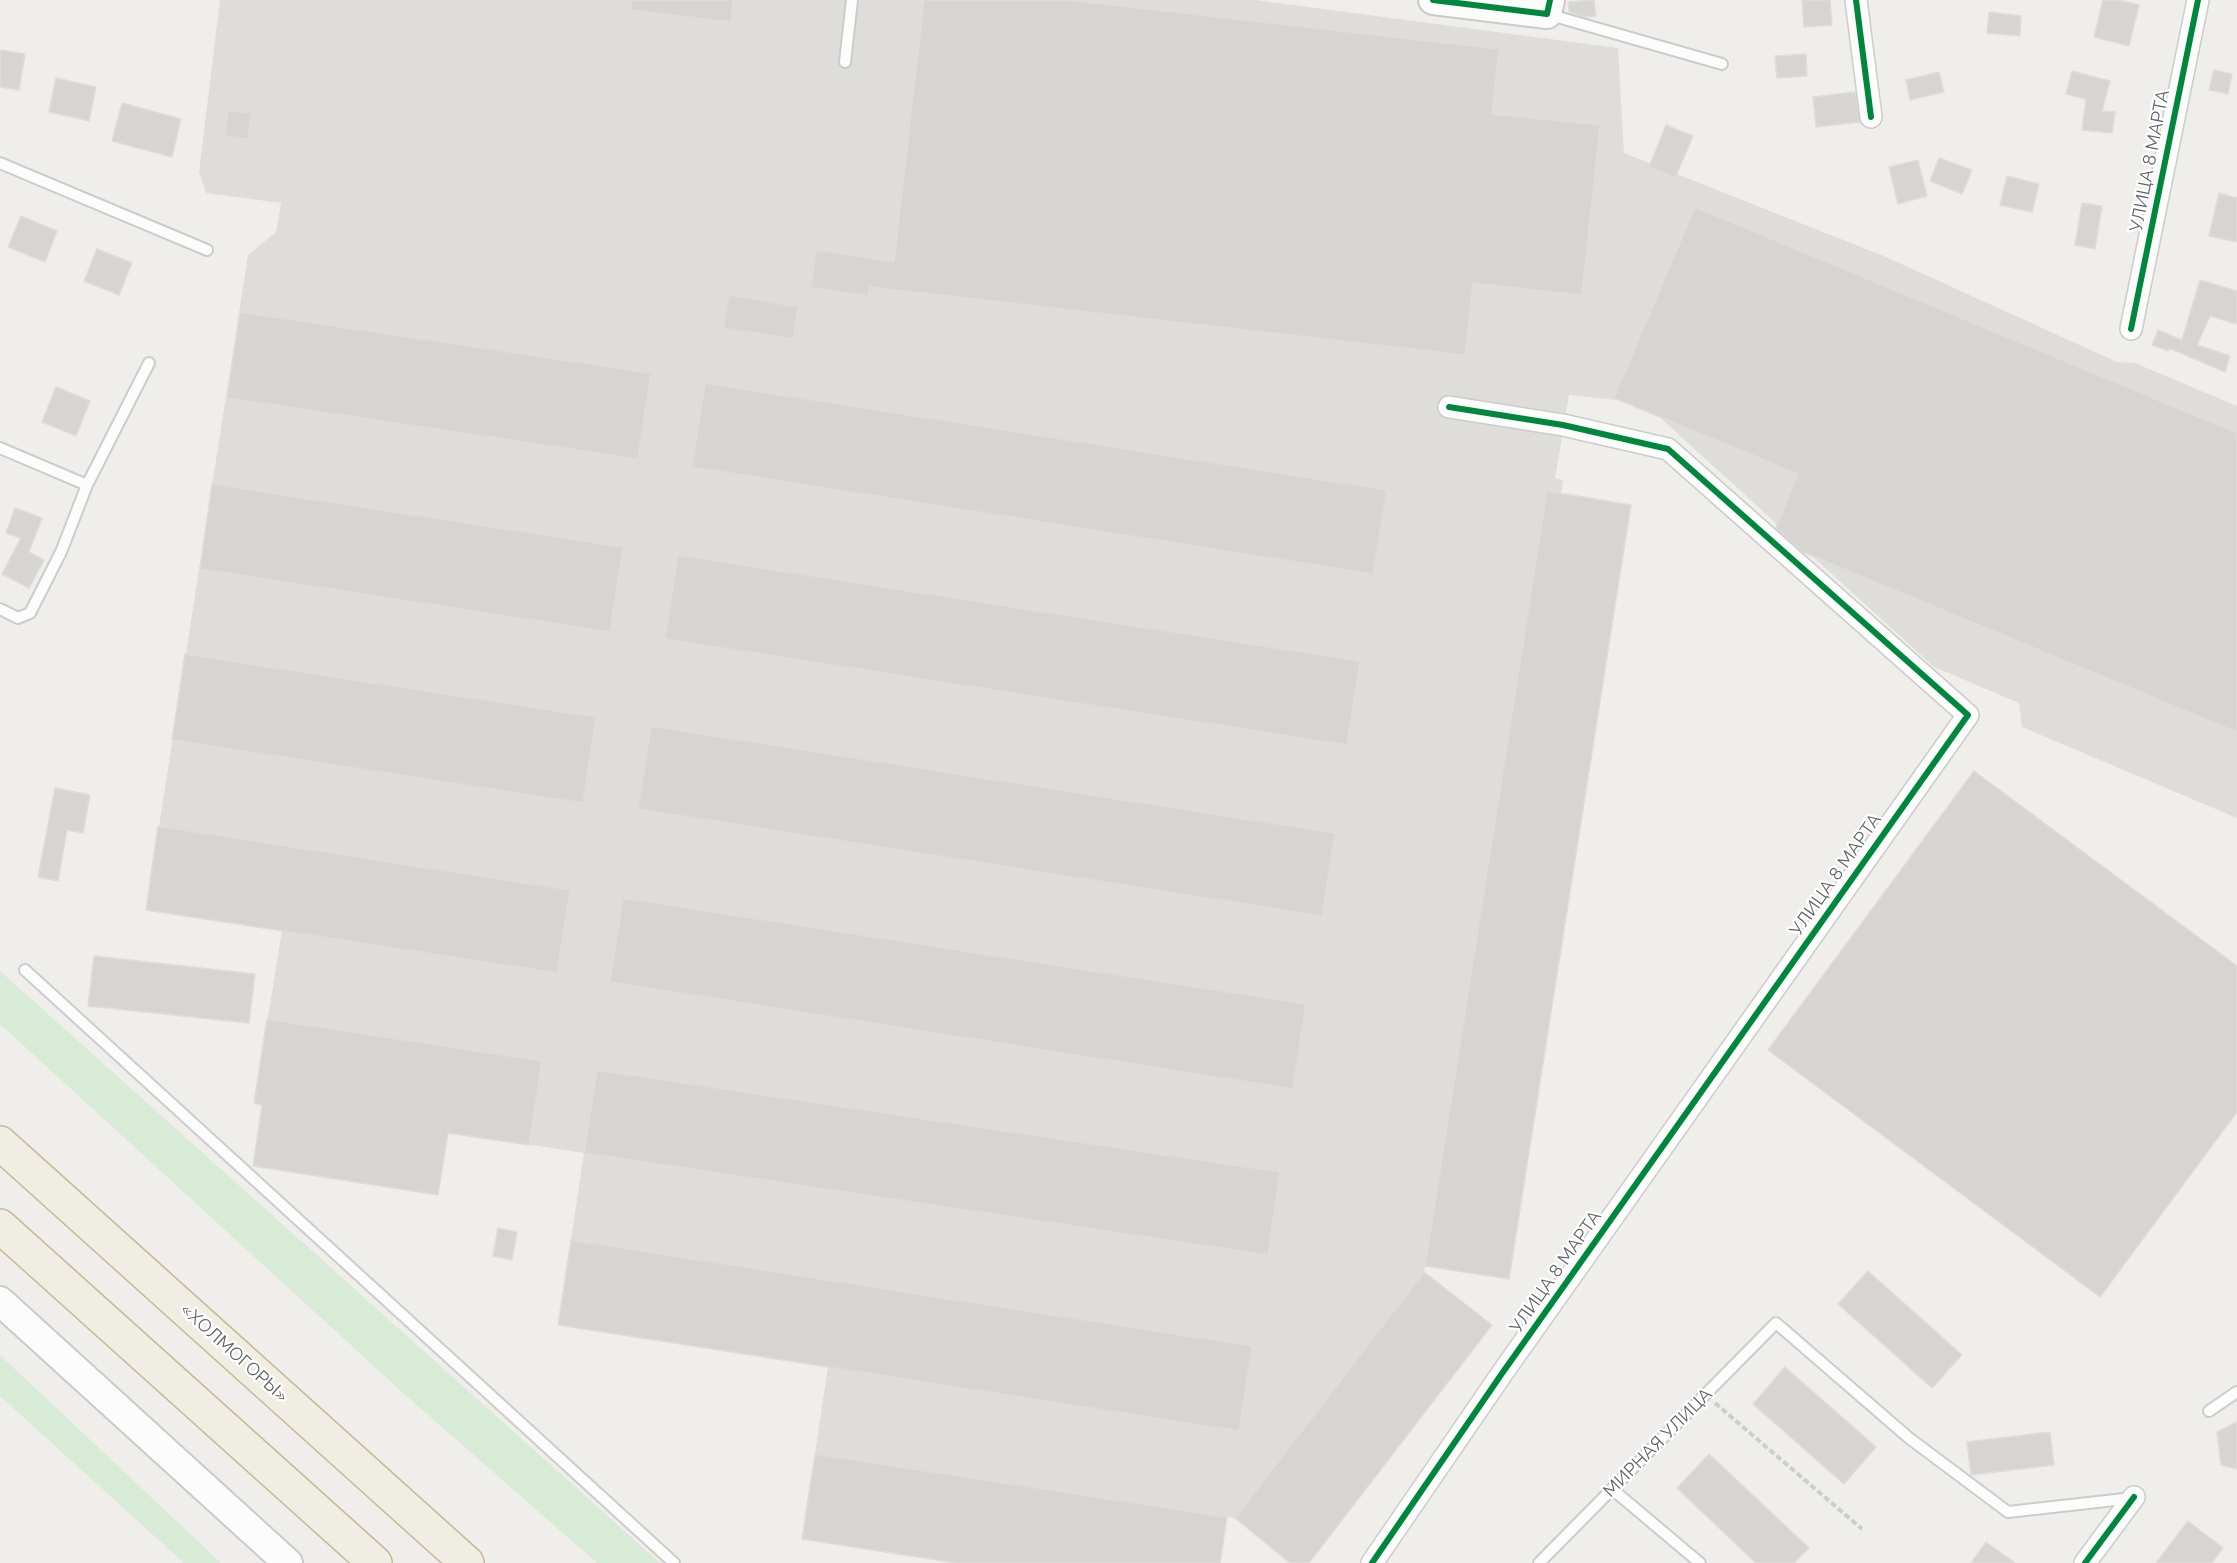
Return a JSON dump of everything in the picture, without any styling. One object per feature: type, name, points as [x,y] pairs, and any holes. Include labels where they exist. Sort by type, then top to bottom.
[{"type":"highway","name":"«ХОЛМОГОРЫ»","points":[[0,1143],[467,1563]]},
{"type":"highway","points":[[0,1226],[375,1563]]},
{"type":"main road","points":[[1432,0],[1548,7]]},
{"type":"main road","points":[[0,1301],[288,1563]]},
{"type":"street","points":[[1856,0],[1871,117]]},
{"type":"street","name":"УЛИЦА 8 МАРТА","points":[[2131,329],[2198,0]]},
{"type":"street","name":"УЛИЦА 8 МАРТА","points":[[1372,1563],[1510,1363],[1968,715],[1668,449],[1563,425],[1449,407]]},
{"type":"street","points":[[2085,1563],[2134,1497]]},
{"type":"lane","points":[[845,62],[852,0]]},
{"type":"lane","points":[[1548,7],[1722,64]]},
{"type":"lane","points":[[0,163],[207,250]]},
{"type":"lane","points":[[0,609],[18,618],[30,613],[62,552],[87,485],[149,363]]},
{"type":"lane","points":[[0,448],[87,485]]},
{"type":"lane","points":[[25,970],[674,1563]]},
{"type":"lane","name":"МИРНАЯ УЛИЦА","points":[[1539,1563],[1776,1323],[1909,1438],[2008,1512],[2134,1497]]},
{"type":"lane","points":[[2209,1411],[2237,1392]]},
{"type":"lane","points":[[1612,1489],[1700,1563]]},
{"type":"path","points":[[1706,1394],[1862,1529]]},
{"type":"shaded area","points":[[220,0],[1255,0],[1618,48],[1624,153],[1886,257],[2117,362],[2135,363],[2237,406],[2237,818],[2022,727],[2019,703],[1934,667],[1644,403],[1569,395],[1555,478],[1563,480],[1561,493],[1631,505],[1509,1279],[1425,1266],[1424,1272],[1492,1325],[1309,1563],[1290,1563],[1235,1518],[1227,1517],[1220,1563],[956,1563],[802,1539],[828,1367],[558,1325],[584,1153],[254,1103],[282,931],[146,910],[248,255],[276,232],[281,203],[206,193],[199,172]]},
{"type":"green space","points":[[0,971],[660,1563],[597,1563],[402,1392],[0,1024]]},
{"type":"green space","points":[[0,1355],[221,1563],[184,1563],[0,1396]]},
{"type":"building","points":[[631,0],[733,0],[731,22],[631,10]]},
{"type":"building","points":[[924,0],[1068,0],[1499,49],[1492,114],[1600,125],[1582,295],[1473,283],[1465,355],[870,287],[868,296],[811,287],[816,250],[894,262]]},
{"type":"building","points":[[1594,0],[1596,16],[1585,17],[1569,12],[1568,2]]},
{"type":"building","points":[[1802,0],[1830,0],[1832,25],[1804,27]]},
{"type":"building","points":[[2103,0],[2118,0],[2139,5],[2129,46],[2094,37]]},
{"type":"building","points":[[1989,12],[2021,16],[2020,36],[1987,33]]},
{"type":"building","points":[[0,50],[25,54],[19,90],[0,87]]},
{"type":"building","points":[[1806,54],[1807,76],[1777,78],[1775,56]]},
{"type":"building","points":[[2214,70],[2232,74],[2228,94],[2209,90]]},
{"type":"building","points":[[2072,71],[2110,81],[2102,111],[2115,112],[2112,133],[2082,130],[2086,99],[2066,94]]},
{"type":"building","points":[[1939,72],[1944,92],[1910,100],[1906,80]]},
{"type":"building","points":[[56,78],[96,87],[89,121],[49,112]]},
{"type":"building","points":[[1855,92],[1860,122],[1816,127],[1813,97]]},
{"type":"building","points":[[122,103],[181,119],[172,157],[112,141]]},
{"type":"building","points":[[228,110],[251,113],[248,139],[225,136]]},
{"type":"building","points":[[1666,125],[1693,136],[1675,178],[1649,167]]},
{"type":"building","points":[[1939,158],[1972,170],[1962,194],[1930,181]]},
{"type":"building","points":[[1918,160],[1927,196],[1898,204],[1889,167]]},
{"type":"building","points":[[2007,176],[2039,184],[2032,212],[2000,205]]},
{"type":"building","points":[[2219,193],[2237,198],[2237,242],[2209,236]]},
{"type":"building","points":[[2082,203],[2102,206],[2095,249],[2075,245]]},
{"type":"building","points":[[1695,207],[2237,433],[2237,732],[1803,552],[1776,528],[1798,474],[1614,398]]},
{"type":"building","points":[[21,216],[57,231],[45,262],[8,247]]},
{"type":"building","points":[[97,249],[132,263],[119,295],[84,281]]},
{"type":"building","points":[[2200,280],[2237,291],[2237,324],[2210,316],[2197,345],[2230,356],[2225,372],[2169,348],[2168,351],[2152,345],[2158,330],[2182,340]]},
{"type":"building","points":[[729,295],[798,307],[793,339],[723,328]]},
{"type":"building","points":[[240,312],[651,373],[638,459],[227,398]]},
{"type":"building","points":[[705,383],[1387,490],[1373,574],[692,467]]},
{"type":"building","points":[[56,387],[90,401],[76,436],[42,422]]},
{"type":"building","points":[[212,484],[623,547],[610,632],[200,569]]},
{"type":"building","points":[[1547,491],[1631,505],[1509,1279],[1425,1266]]},
{"type":"building","points":[[15,508],[42,518],[29,552],[44,560],[29,588],[2,574],[21,538],[6,533]]},
{"type":"building","points":[[678,555],[1360,661],[1347,745],[665,639]]},
{"type":"building","points":[[185,654],[596,717],[583,803],[172,740]]},
{"type":"building","points":[[651,726],[1335,833],[1322,916],[638,809]]},
{"type":"building","points":[[1974,771],[2237,966],[2237,1112],[2100,1297],[1768,1050]]},
{"type":"building","points":[[55,788],[90,795],[83,833],[67,830],[58,881],[38,877]]},
{"type":"building","points":[[158,826],[570,890],[557,973],[146,910]]},
{"type":"building","points":[[623,898],[1306,1004],[1293,1089],[610,982]]},
{"type":"building","points":[[94,956],[255,974],[249,1023],[88,1006]]},
{"type":"building","points":[[267,1019],[542,1061],[529,1145],[448,1133],[438,1195],[253,1166],[262,1105],[254,1103]]},
{"type":"building","points":[[597,1070],[1280,1172],[1268,1255],[584,1153]]},
{"type":"building","points":[[498,1228],[517,1232],[512,1260],[493,1256]]},
{"type":"building","points":[[571,1240],[1252,1346],[1239,1431],[558,1325]]},
{"type":"building","points":[[1868,1271],[1962,1355],[1932,1388],[1838,1304]]},
{"type":"building","points":[[1424,1272],[1492,1325],[1309,1563],[1290,1563],[1235,1518]]},
{"type":"building","points":[[1785,1367],[1876,1447],[1844,1484],[1753,1404]]},
{"type":"building","points":[[2237,1422],[2237,1469],[2221,1465],[2217,1432]]},
{"type":"building","points":[[2050,1432],[2054,1465],[1971,1475],[1967,1442]]},
{"type":"building","points":[[815,1454],[1227,1517],[1220,1563],[956,1563],[802,1539]]},
{"type":"building","points":[[1709,1454],[1809,1548],[1794,1563],[1756,1563],[1677,1488]]},
{"type":"building","points":[[2188,1521],[2223,1548],[2212,1563],[2156,1563]]},
{"type":"building","points":[[1986,1542],[2015,1563],[1971,1563]]},
{"type":"cycle path","points":[[1433,0],[1547,14],[1550,0]]},
{"type":"cycle path","points":[[1856,0],[1871,117]]},
{"type":"cycle path","points":[[2131,329],[2198,0]]},
{"type":"cycle path","points":[[1372,1563],[1503,1372],[1968,715],[1668,449],[1563,425],[1449,407]]},
{"type":"cycle path","points":[[2085,1563],[2134,1497]]}]
